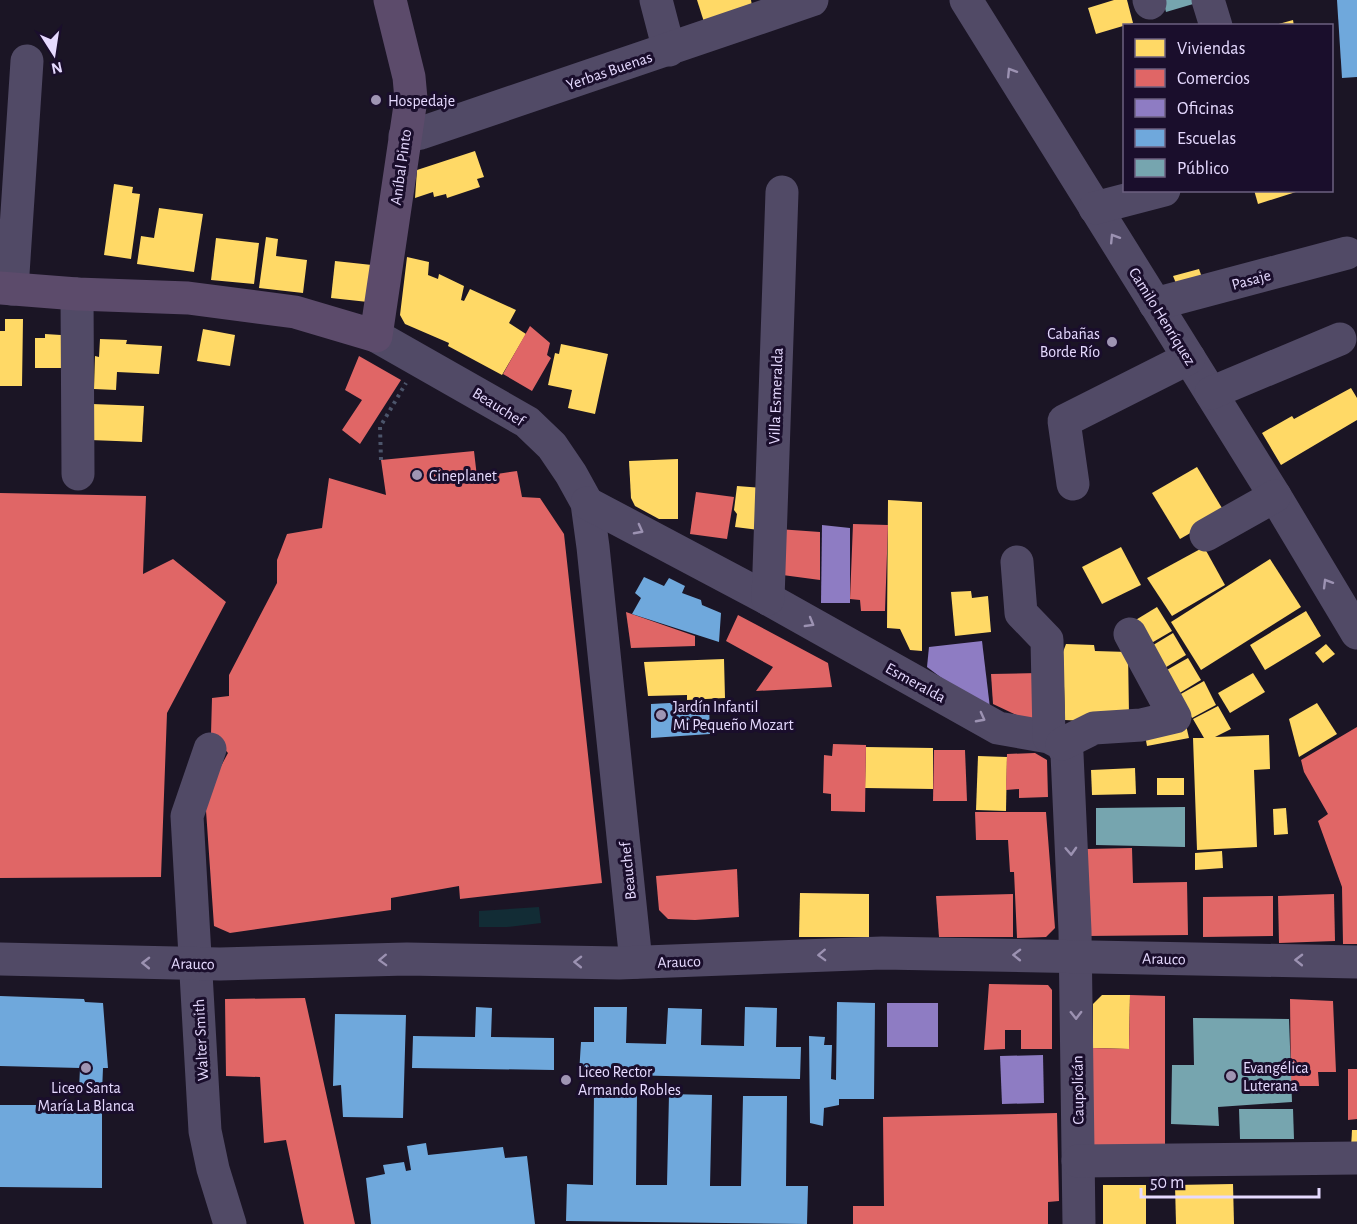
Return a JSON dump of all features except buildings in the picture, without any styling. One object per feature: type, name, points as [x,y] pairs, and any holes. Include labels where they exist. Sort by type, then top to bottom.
[{"type":"main road","name":"Aníbal Pinto","points":[[376,336],[411,99],[409,77],[390,0]]},
{"type":"main road","name":"Beauchef","points":[[6,288],[77,294],[188,298],[295,312],[376,336]]},
{"type":"street","points":[[656,0],[669,50]]},
{"type":"street","name":"Yerbas Buenas","points":[[405,136],[421,133],[669,50],[763,8],[812,0]]},
{"type":"street","name":"Camilo Henríquez","points":[[966,0],[1275,496],[1357,633]]},
{"type":"street","points":[[1208,0],[1215,24]]},
{"type":"street","points":[[6,288],[27,61]]},
{"type":"street","name":"Villa Esmeralda","points":[[768,599],[782,192]]},
{"type":"street","points":[[1095,208],[1156,192]]},
{"type":"street","name":"Pasaje","points":[[1155,304],[1347,253]]},
{"type":"street","points":[[77,294],[78,474]]},
{"type":"street","name":"Beauchef","points":[[376,336],[527,422],[552,446],[587,503],[636,962]]},
{"type":"street","points":[[1211,393],[1340,339]]},
{"type":"street","points":[[1073,484],[1064,421],[1189,358]]},
{"type":"street","points":[[1206,535],[1275,496]]},
{"type":"street","name":"Esmeralda","points":[[587,503],[768,599],[998,728],[1056,740]]},
{"type":"street","points":[[1017,562],[1021,613],[1047,640],[1056,740],[1067,754],[1075,956]]},
{"type":"street","points":[[1056,740],[1094,728],[1141,725],[1175,717],[1130,634]]},
{"type":"street","name":"Walter Smith","points":[[210,749],[187,816],[205,1131],[213,1169],[230,1224]]},
{"type":"street","name":"Arauco","points":[[0,959],[196,963],[407,959],[636,962],[882,953],[1357,962]]},
{"type":"street","name":"Caupolicán","points":[[1075,956],[1079,1224]]},
{"type":"street","points":[[1078,1161],[1357,1158]]},
{"type":"path","points":[[381,460],[380,427],[411,375]]},
{"type":"shaded area","points":[[539,907],[541,923],[507,927],[479,927],[479,911]]},
{"type":"place","name":"Hospedaje","points":[[376,100]]},
{"type":"place","name":"Cabañas Borde Río","points":[[1112,342]]},
{"type":"place","name":"Cineplanet","points":[[417,475]]},
{"type":"place","name":"Jardín Infantil Mi Pequeño Mozart","points":[[661,715]]},
{"type":"place","name":"Liceo Santa María La Blanca","points":[[86,1068]]},
{"type":"place","name":"Evangélica Luterana","points":[[1231,1076]]},
{"type":"place","name":"Liceo Rector Armando Robles","points":[[566,1080]]}]
